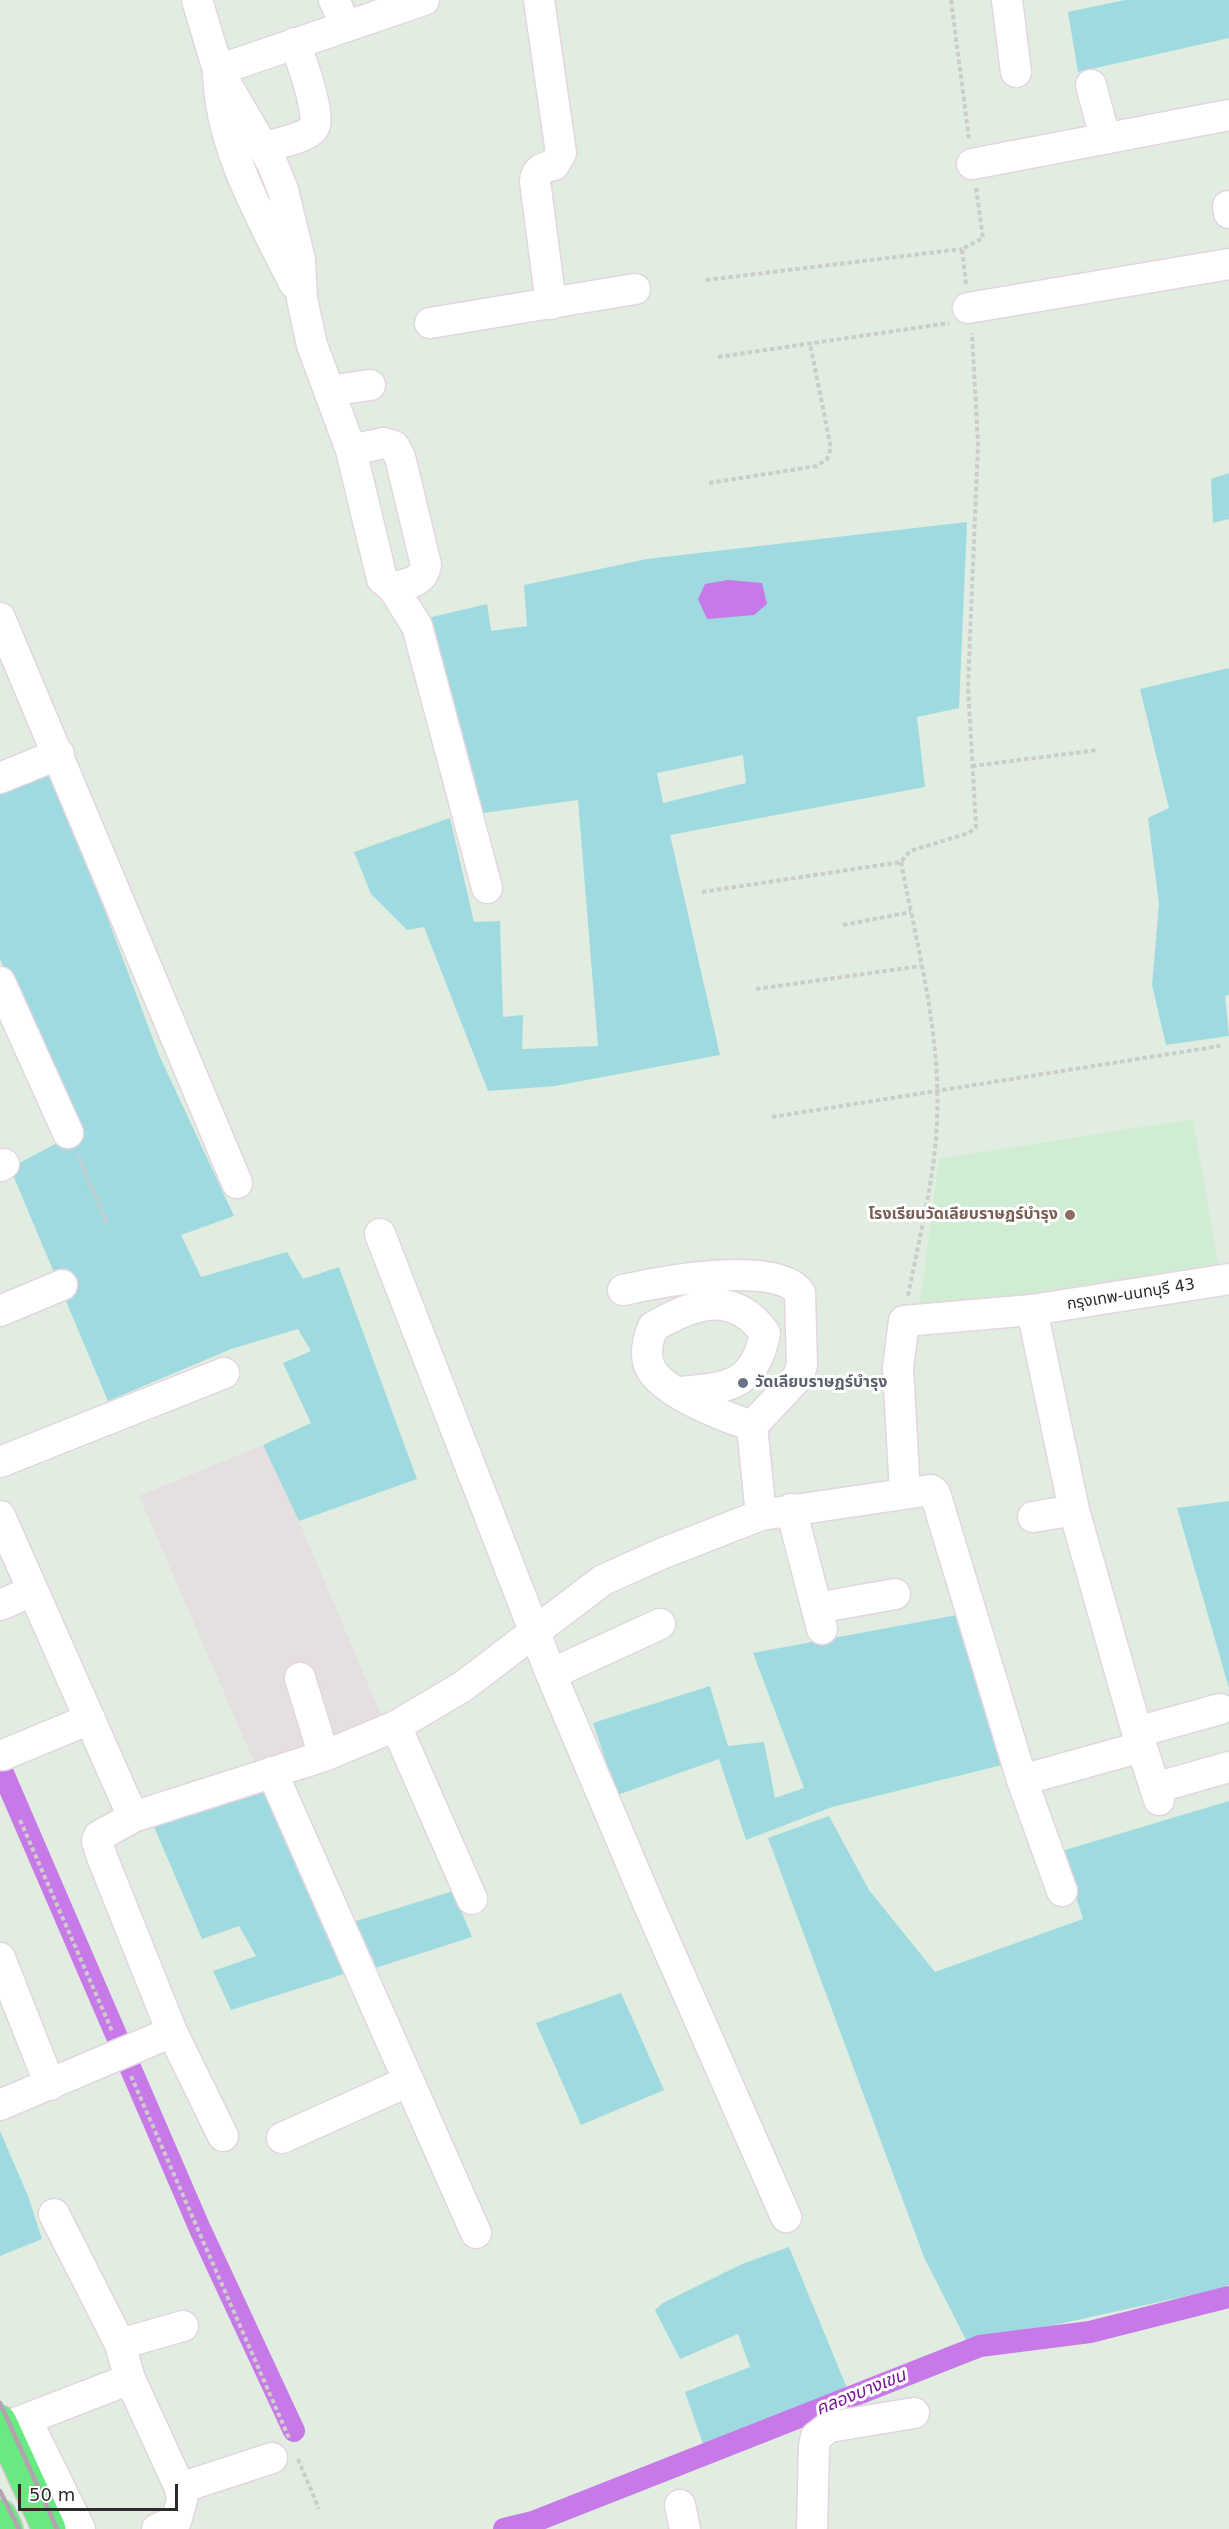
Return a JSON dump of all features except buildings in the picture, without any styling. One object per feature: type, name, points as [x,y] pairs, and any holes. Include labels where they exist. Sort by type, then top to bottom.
[{"type":"main road","points":[[4,2431],[50,2529]]},
{"type":"main road","points":[[0,2516],[6,2529]]},
{"type":"street","points":[[196,0],[218,70],[222,107],[240,167],[262,222],[302,299]]},
{"type":"street","points":[[218,70],[295,43],[340,13],[424,0]]},
{"type":"street","points":[[539,0],[561,153],[554,165],[541,169],[536,174],[535,181],[551,304]]},
{"type":"street","points":[[1007,0],[1016,72]]},
{"type":"street","points":[[264,148],[302,135],[312,129],[316,121],[306,76],[295,43]]},
{"type":"street","points":[[218,70],[264,148],[283,190],[300,260],[302,299],[312,345],[351,450],[382,579],[393,588],[417,626],[486,888]]},
{"type":"street","points":[[1091,85],[1105,138]]},
{"type":"street","points":[[972,164],[1229,115]]},
{"type":"street","points":[[966,320],[1229,264]]},
{"type":"street","points":[[430,323],[635,289]]},
{"type":"street","points":[[329,391],[370,385]]},
{"type":"street","points":[[351,450],[384,443],[394,446],[400,456],[426,565],[424,575],[420,579],[393,588]]},
{"type":"street","points":[[0,618],[59,754],[237,1183]]},
{"type":"street","points":[[0,778],[59,754]]},
{"type":"street","points":[[0,982],[68,1133]]},
{"type":"street","points":[[380,1234],[475,1470],[534,1631],[648,1903],[786,2217]]},
{"type":"street","points":[[623,1290],[707,1275],[771,1277],[787,1280],[795,1286],[800,1293],[802,1365],[789,1389],[752,1426]]},
{"type":"street","name":"กรุงเทพ-นนทบุรี 43","points":[[904,1321],[1032,1311],[1229,1279]]},
{"type":"street","points":[[0,1311],[62,1285]]},
{"type":"street","points":[[1032,1311],[1074,1510],[1139,1740],[1157,1794],[1229,1767]]},
{"type":"street","points":[[904,1321],[898,1368],[905,1493]]},
{"type":"street","points":[[0,1462],[224,1373]]},
{"type":"street","points":[[680,1392],[710,1411],[752,1426]]},
{"type":"street","points":[[752,1426],[761,1515]]},
{"type":"street","points":[[223,2136],[172,2032],[98,1841],[110,1828],[132,1817],[324,1756],[396,1726],[462,1687],[603,1580],[661,1554],[761,1515],[931,1490],[937,1495],[1022,1780],[1062,1891]]},
{"type":"street","points":[[791,1509],[819,1618],[896,1594]]},
{"type":"street","points":[[1033,1517],[1074,1510]]},
{"type":"street","points":[[0,1516],[132,1817]]},
{"type":"street","points":[[0,1605],[33,1591]]},
{"type":"street","points":[[552,1674],[660,1624]]},
{"type":"street","points":[[300,1678],[324,1756]]},
{"type":"street","points":[[1022,1780],[1139,1740],[1220,1709]]},
{"type":"street","points":[[3,1755],[90,1719]]},
{"type":"street","points":[[396,1726],[472,1899]]},
{"type":"street","points":[[272,1772],[476,2233]]},
{"type":"street","points":[[0,1958],[50,2085]]},
{"type":"street","points":[[0,2105],[172,2032]]},
{"type":"street","points":[[282,2138],[409,2081]]},
{"type":"street","points":[[54,2214],[120,2344],[130,2379],[180,2488],[183,2500],[176,2521],[157,2529]]},
{"type":"street","points":[[120,2344],[183,2326]]},
{"type":"street","points":[[4,2431],[130,2379]]},
{"type":"street","points":[[812,2529],[814,2446],[821,2431],[829,2427],[914,2413]]},
{"type":"street","points":[[4,2431],[34,2435],[80,2529]]},
{"type":"street","points":[[180,2488],[285,2450]]},
{"type":"path","points":[[706,280],[962,249]]},
{"type":"path","points":[[702,892],[901,862],[910,851],[969,833],[976,826],[968,686],[978,444],[966,320],[718,357]]},
{"type":"path","points":[[709,483],[817,466],[827,459],[831,448],[810,344]]},
{"type":"path","points":[[972,766],[1098,750]]},
{"type":"path","points":[[901,862],[921,966],[937,1091],[937,1121],[930,1183],[904,1321]]},
{"type":"path","points":[[843,925],[911,912]]},
{"type":"path","points":[[756,989],[921,966]]},
{"type":"path","points":[[772,1117],[1220,1046]]},
{"type":"path","points":[[68,1133],[106,1222]]},
{"type":"path","points":[[20,1820],[122,2054],[285,2450],[320,2509]]},
{"type":"shaded area","points":[[1125,0],[1229,0],[1229,38],[1078,72],[1068,12]]},
{"type":"shaded area","points":[[1229,473],[1229,519],[1213,523],[1211,479]]},
{"type":"shaded area","points":[[967,522],[959,708],[917,717],[925,787],[670,835],[720,1055],[555,1086],[488,1091],[424,927],[407,930],[371,894],[354,852],[450,818],[474,922],[500,921],[503,1017],[523,1015],[522,1049],[598,1046],[578,800],[476,814],[428,618],[487,604],[491,631],[527,626],[524,585],[647,559]],"holes":[[[743,755],[746,783],[663,803],[657,773]]]},
{"type":"shaded area","points":[[728,580],[762,583],[767,604],[754,615],[707,619],[698,599],[705,584]]},
{"type":"shaded area","points":[[1229,668],[1229,995],[1225,996],[1229,1036],[1166,1045],[1152,985],[1159,904],[1148,818],[1169,808],[1140,689]]},
{"type":"shaded area","points":[[45,772],[56,781],[159,1055],[234,1216],[181,1235],[201,1277],[287,1252],[303,1279],[339,1267],[417,1479],[299,1521],[263,1445],[311,1423],[283,1363],[311,1351],[298,1329],[231,1349],[108,1401],[10,1168],[76,1133],[0,959],[0,793]]},
{"type":"shaded area","name":"โรงเรียนวัดเลียบราษฏร์บำรุง","points":[[1193,1119],[1219,1271],[919,1310],[939,1159]]},
{"type":"shaded area","points":[[263,1445],[299,1521],[384,1722],[254,1762],[139,1496]]},
{"type":"shaded area","points":[[1229,1501],[1229,1688],[1177,1508]]},
{"type":"shaded area","points":[[962,1614],[1006,1764],[832,1807],[746,1840],[719,1759],[617,1795],[593,1723],[710,1686],[728,1746],[764,1742],[775,1798],[804,1788],[753,1653]]},
{"type":"shaded area","points":[[266,1791],[299,1873],[310,1874],[350,1972],[231,2010],[213,1971],[256,1956],[239,1926],[202,1939],[152,1822],[206,1802]]},
{"type":"shaded area","points":[[1229,1801],[1229,2285],[1050,2326],[966,2340],[924,2257],[768,1838],[829,1816],[869,1890],[935,1972],[1083,1919],[1062,1851]]},
{"type":"shaded area","points":[[453,1891],[472,1937],[372,1969],[350,1923]]},
{"type":"shaded area","points":[[621,1993],[664,2090],[581,2125],[536,2023]]},
{"type":"shaded area","points":[[0,2131],[28,2196],[42,2239],[0,2256]]},
{"type":"shaded area","points":[[789,2247],[849,2393],[704,2447],[685,2392],[750,2367],[738,2334],[680,2359],[655,2310],[663,2303],[742,2264]]},
{"type":"waterway","points":[[0,1766],[200,2229],[294,2431]]},
{"type":"waterway","name":"คลองบางเขน","points":[[504,2529],[533,2522],[980,2346],[1090,2332],[1229,2297]]},
{"type":"railway","points":[[0,2403],[57,2529]]},
{"type":"railway","points":[[0,2491],[19,2529]]},
{"type":"place","name":"โรงเรียนวัดเลียบราษฏร์บำรุง","points":[[1070,1215]]},
{"type":"place","name":"วัดเลียบราษฏร์บำรุง","points":[[743,1383]]}]
